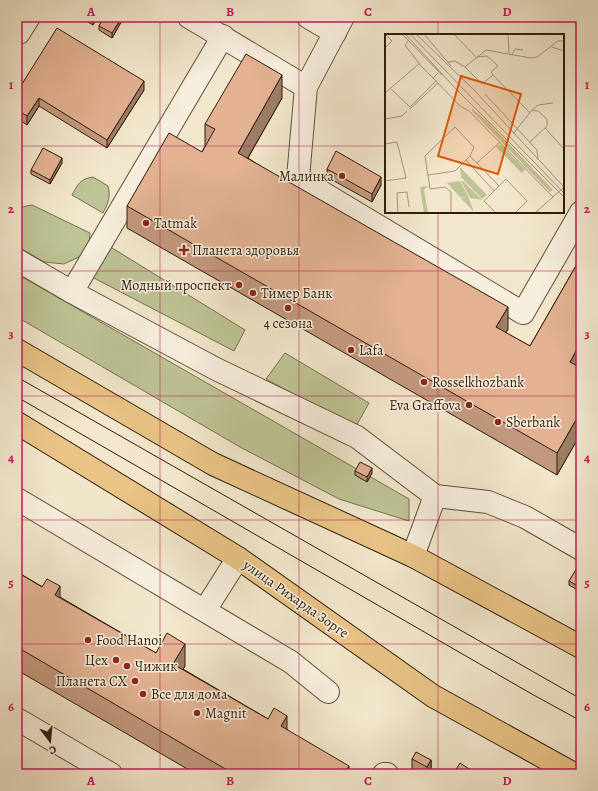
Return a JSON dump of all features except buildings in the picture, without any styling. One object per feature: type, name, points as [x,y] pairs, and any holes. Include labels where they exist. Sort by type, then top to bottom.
[{"type":"main road","points":[[17,350],[214,464],[413,556],[581,647]]},
{"type":"main road","name":"улица Рихарда Зорге","points":[[17,423],[238,558],[433,696],[574,774]]},
{"type":"lane","points":[[189,17],[306,87]]},
{"type":"lane","points":[[308,17],[339,25],[306,87],[298,178],[523,312],[581,212]]},
{"type":"lane","points":[[72,292],[223,36]]},
{"type":"lane","points":[[17,260],[72,292],[216,369],[357,437],[435,496],[488,502],[525,517],[581,549]]},
{"type":"lane","points":[[413,556],[435,496]]},
{"type":"lane","points":[[17,499],[291,662],[328,692]]},
{"type":"lane","points":[[205,610],[238,558]]},
{"type":"lane","points":[[17,719],[111,774]]},
{"type":"green space","points":[[93,177],[108,186],[108,200],[103,213],[72,195],[82,181]]},
{"type":"green space","points":[[32,205],[90,233],[89,243],[79,257],[64,264],[44,262],[17,246],[17,208]]},
{"type":"green space","points":[[109,246],[245,330],[234,351],[92,277]]},
{"type":"green space","points":[[17,274],[409,499],[409,521],[339,499],[240,447],[17,317]]},
{"type":"green space","points":[[285,353],[369,403],[355,428],[266,379]]},
{"type":"tram line","points":[[17,377],[581,699]]},
{"type":"tram line","points":[[17,397],[581,721]]},
{"type":"place","name":"Малинка","points":[[342,176]]},
{"type":"place","name":"Tatmak","points":[[146,223]]},
{"type":"place","name":"Планета здоровья","points":[[184,250]]},
{"type":"place","name":"Модный проспект","points":[[239,285]]},
{"type":"place","name":"Тимер Банк","points":[[253,293]]},
{"type":"place","name":"4 сезона","points":[[288,308]]},
{"type":"place","name":"Lafa","points":[[351,350]]},
{"type":"place","name":"Rosselkhozbank","points":[[424,382]]},
{"type":"place","name":"Eva Graffova","points":[[469,405]]},
{"type":"place","name":"Sberbank","points":[[498,422]]},
{"type":"place","name":"Food Hanoi","points":[[88,640]]},
{"type":"place","name":"Цех","points":[[116,660]]},
{"type":"place","name":"Чижик","points":[[127,666]]},
{"type":"place","name":"Планета СХ","points":[[135,681]]},
{"type":"place","name":"Все для дома","points":[[143,694]]},
{"type":"place","name":"Magnit","points":[[197,713]]}]
